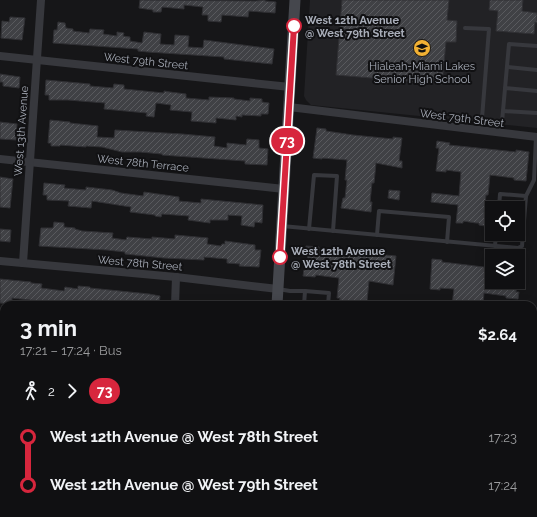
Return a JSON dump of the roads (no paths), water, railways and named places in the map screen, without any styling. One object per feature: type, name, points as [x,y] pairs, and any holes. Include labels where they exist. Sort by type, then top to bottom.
[{"type":"main road","points":[[277,301],[295,0]]},
{"type":"street","name":"West 13th Avenue","points":[[23,263],[41,0]]},
{"type":"street","name":"West 79th Street","points":[[0,56],[290,88]]},
{"type":"street","name":"West 79th Street","points":[[289,107],[501,134],[536,137]]},
{"type":"street","name":"West 78th Terrace","points":[[0,159],[284,189]]},
{"type":"street","name":"West 78th Street","points":[[0,261],[176,277],[278,289]]},
{"type":"street","points":[[175,301],[176,277]]},
{"type":"lane","points":[[464,28],[489,29],[481,131]]},
{"type":"lane","points":[[501,134],[509,44],[537,46]]},
{"type":"lane","points":[[507,67],[537,70]]},
{"type":"lane","points":[[505,88],[537,90]]},
{"type":"lane","points":[[503,111],[537,113]]},
{"type":"lane","points":[[282,226],[518,248],[522,246],[526,196],[534,180],[536,137]]},
{"type":"lane","points":[[309,229],[314,175],[338,176],[333,231]]},
{"type":"lane","points":[[500,201],[500,194],[526,196]]},
{"type":"lane","points":[[377,235],[379,211],[449,217],[447,242]]},
{"type":"lane","points":[[495,241],[495,246]]},
{"type":"lane","points":[[278,289],[329,293],[328,301]]},
{"type":"lane","points":[[304,301],[305,291]]},
{"type":"place","name":"West 12th Avenue @ West 79th Street","points":[[294,26]]},
{"type":"place","name":"Hialeah-Miami Lakes Senior High School","points":[[422,48]]},
{"type":"place","name":"West 12th Avenue @ West 78th Street","points":[[280,257]]}]
